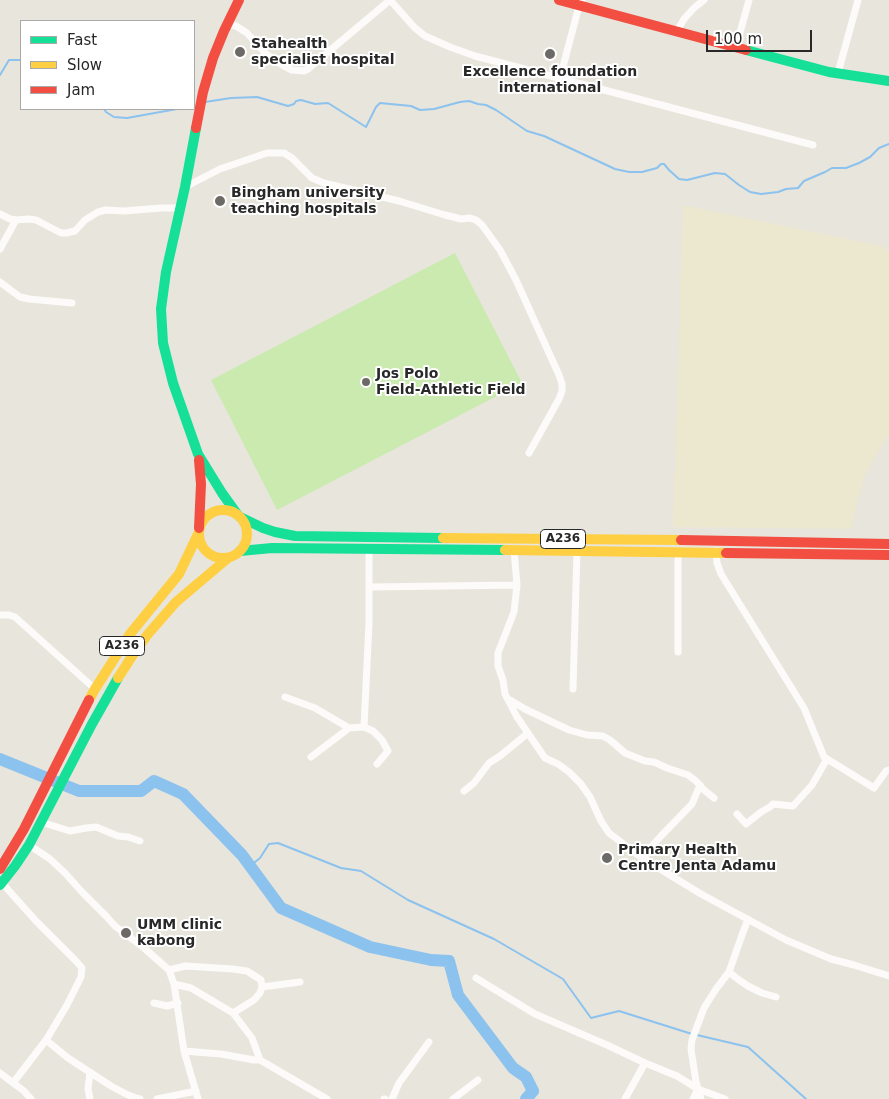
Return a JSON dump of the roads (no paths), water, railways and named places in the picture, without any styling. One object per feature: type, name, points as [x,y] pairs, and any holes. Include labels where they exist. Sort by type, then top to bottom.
[{"type":"main road","points":[[228,558],[218,558],[209,554],[200,542],[201,470],[198,454],[173,383],[164,350],[161,309],[164,280],[185,187],[203,92],[227,24],[239,0]]},
{"type":"main road","points":[[558,0],[580,3],[677,31],[838,73],[889,80]]},
{"type":"main road","points":[[198,454],[217,486],[244,523],[247,530],[247,538],[240,550]]},
{"type":"main road","name":"A236","points":[[0,869],[24,829],[95,689],[130,634],[174,580],[187,558],[204,518],[217,510],[228,510],[263,528],[295,536],[716,540],[889,544]]},
{"type":"main road","name":"A236","points":[[1,884],[29,845],[121,673],[148,634],[176,602],[240,550],[272,548],[369,548],[889,555]]},
{"type":"main road","points":[[0,859],[24,829]]},
{"type":"street","points":[[227,24],[236,26],[247,33],[266,54],[284,66],[292,70],[304,71],[390,0],[415,28],[425,36],[475,56],[813,145]]},
{"type":"street","points":[[677,31],[684,19],[704,0]]},
{"type":"street","points":[[736,47],[749,0]]},
{"type":"street","points":[[838,73],[858,0]]},
{"type":"street","points":[[560,78],[580,3]]},
{"type":"street","points":[[185,187],[220,169],[267,153],[284,153],[292,158],[312,178],[324,183],[399,200],[461,219],[470,218],[476,220],[482,225],[500,250],[516,280],[562,384],[559,399],[529,453]]},
{"type":"street","points":[[0,214],[16,220],[36,220],[60,233],[66,233],[75,231],[85,220],[98,212],[106,210],[124,212],[180,208]]},
{"type":"street","points":[[0,249],[16,220]]},
{"type":"street","points":[[0,282],[20,297],[72,303]]},
{"type":"street","points":[[716,540],[717,563],[721,574],[804,708],[824,757],[874,788],[886,771],[889,770]]},
{"type":"street","points":[[364,727],[370,587],[369,548]]},
{"type":"street","points":[[514,550],[517,585],[514,612],[498,652],[498,666],[505,694],[545,758],[563,768],[580,784],[590,797],[600,821],[609,833],[644,859],[701,894],[806,949],[831,959],[889,976]]},
{"type":"street","points":[[573,689],[577,551]]},
{"type":"street","points":[[678,553],[678,652]]},
{"type":"street","points":[[370,587],[517,585]]},
{"type":"street","points":[[0,615],[15,617],[95,689]]},
{"type":"street","points":[[284,697],[315,708],[349,728]]},
{"type":"street","points":[[507,698],[524,709],[569,730],[587,735],[603,736],[626,753],[688,775],[714,798]]},
{"type":"street","points":[[311,757],[349,728],[364,727],[373,731],[382,740],[388,751],[378,764]]},
{"type":"street","points":[[464,791],[474,783],[489,763],[528,733]]},
{"type":"street","points":[[737,814],[746,824],[773,804],[793,806],[812,785],[827,759]]},
{"type":"street","points":[[644,859],[660,836],[692,804],[700,785]]},
{"type":"street","points":[[41,822],[70,832],[96,827],[118,836],[140,841]]},
{"type":"street","points":[[29,845],[50,859],[65,873],[114,926],[144,948],[169,970],[178,1003],[184,1051],[197,1095],[157,1099]]},
{"type":"street","points":[[1,884],[82,968],[81,978],[67,1005],[46,1040],[13,1083]]},
{"type":"street","points":[[700,1099],[691,1049],[692,1040],[704,1008],[716,988],[730,972],[748,919]]},
{"type":"street","points":[[169,970],[185,966],[196,966],[247,971],[261,980],[262,987],[260,993],[254,1000],[233,1013]]},
{"type":"street","points":[[730,972],[748,986],[776,997]]},
{"type":"street","points":[[476,978],[535,1014],[677,1076],[698,1089],[725,1099]]},
{"type":"street","points":[[262,987],[300,982]]},
{"type":"street","points":[[174,984],[191,988],[233,1013],[252,1038],[260,1060]]},
{"type":"street","points":[[154,1003],[167,1006],[178,1003]]},
{"type":"street","points":[[46,1040],[68,1058],[90,1072],[126,1094],[140,1099]]},
{"type":"street","points":[[392,1099],[399,1084],[429,1042]]},
{"type":"street","points":[[184,1051],[260,1060],[327,1099]]},
{"type":"street","points":[[625,1099],[645,1063]]},
{"type":"street","points":[[90,1072],[88,1089],[90,1099]]},
{"type":"street","points":[[0,1074],[31,1099]]},
{"type":"street","points":[[453,1099],[478,1080]]},
{"type":"street","points":[[692,1099],[698,1089]]},
{"type":"waterway","points":[[0,75],[9,60],[20,60]]},
{"type":"waterway","points":[[205,102],[257,97],[288,106],[301,100],[315,104],[328,103],[366,127],[380,103],[411,106],[420,110],[434,109],[469,101],[486,105],[527,131],[544,136],[615,169],[642,172],[664,164],[679,179],[687,180],[715,173],[725,174],[750,192],[761,194],[798,188],[804,181],[832,168],[846,168],[859,163],[870,157],[879,148],[889,144]]},
{"type":"waterway","points":[[105,110],[114,117],[127,118],[171,110]]},
{"type":"waterway","points":[[0,759],[79,791],[141,791],[154,781],[183,794],[242,855],[281,908],[370,947],[431,960],[449,961],[458,995],[513,1068],[526,1077],[533,1091],[526,1099]]},
{"type":"waterway","points":[[250,866],[260,858],[269,844],[278,843],[341,868],[361,871],[408,900],[494,939],[563,979],[591,1018],[619,1011],[692,1034]]},
{"type":"waterway","points":[[697,1035],[748,1047],[806,1099]]},
{"type":"place","name":"Stahealth specialist hospital","points":[[240,52]]},
{"type":"place","name":"Excellence foundation international","points":[[550,54]]},
{"type":"place","name":"Bingham university teaching hospitals","points":[[220,201]]},
{"type":"place","name":"Jos Polo Field-Athletic Field","points":[[366,382]]},
{"type":"place","name":"Primary Health Centre Jenta Adamu","points":[[607,858]]},
{"type":"place","name":"UMM clinic kabong","points":[[126,933]]}]
